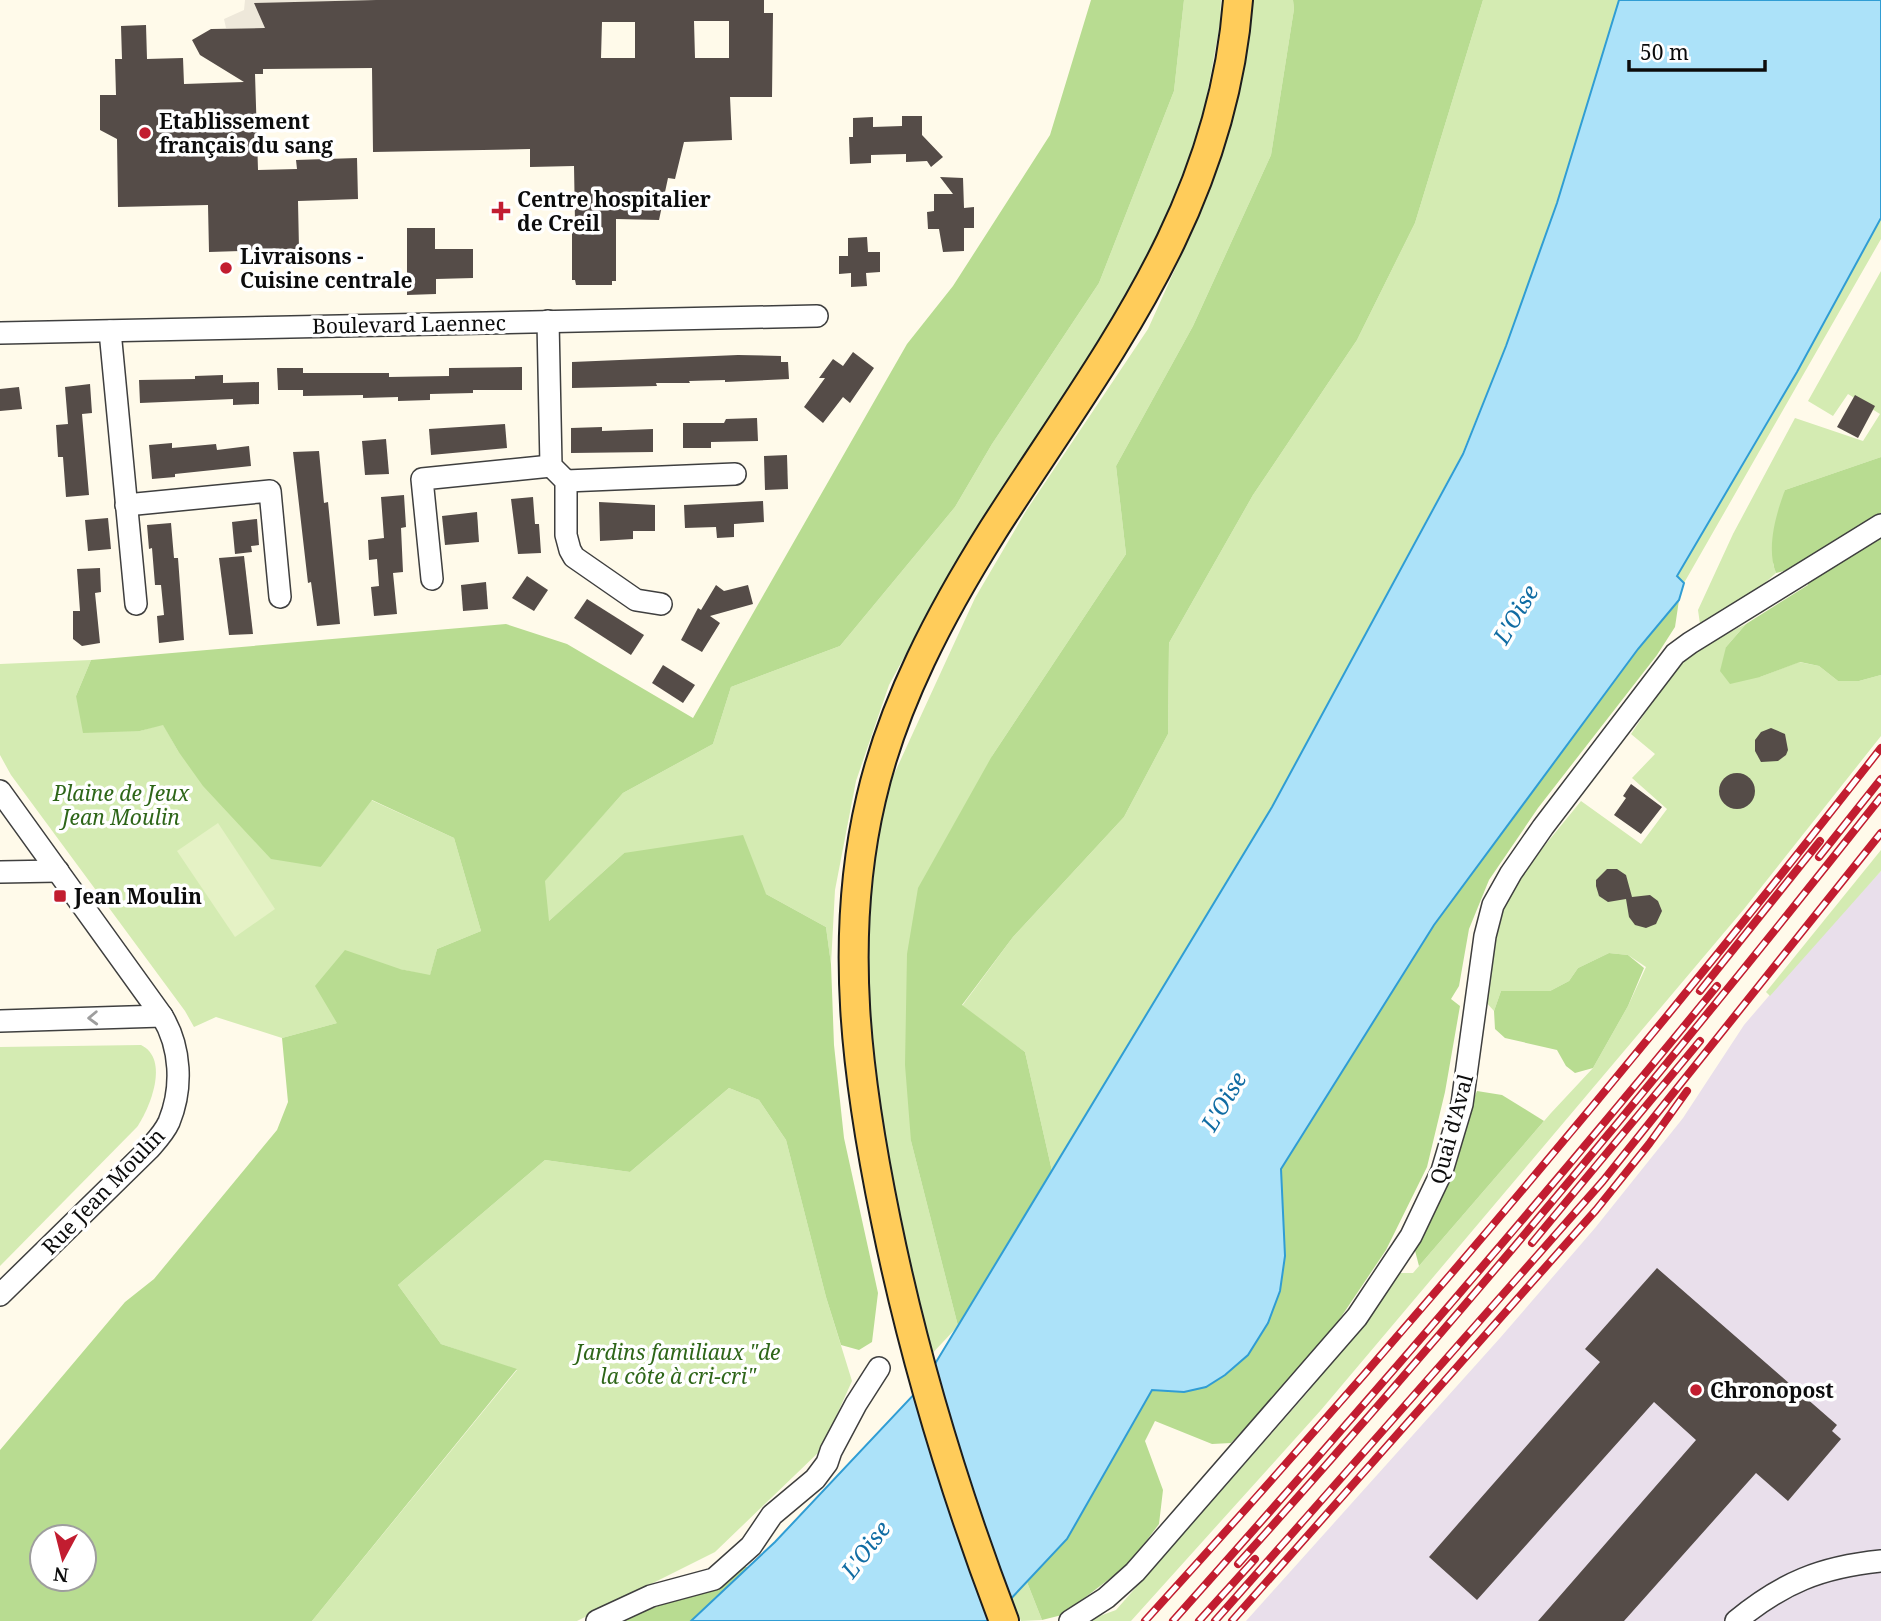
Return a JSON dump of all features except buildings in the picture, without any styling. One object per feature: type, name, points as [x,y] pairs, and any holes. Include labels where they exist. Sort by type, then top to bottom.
[{"type":"main road","points":[[1004,1621],[961,1504],[933,1415],[914,1350],[890,1241],[861,1081],[852,967],[854,913],[861,849],[881,761],[912,680],[956,592],[1125,327],[1185,213],[1220,116],[1233,48],[1238,0]]},
{"type":"street","name":"Boulevard Laennec","points":[[0,333],[817,316]]},
{"type":"street","points":[[548,321],[558,474],[569,550],[574,557],[636,600],[661,604]]},
{"type":"street","points":[[110,331],[136,604]]},
{"type":"street","points":[[432,579],[422,479],[558,474],[735,474]]},
{"type":"street","points":[[126,505],[270,491],[281,597]]},
{"type":"street","name":"Quai d'Aval","points":[[1070,1621],[1106,1598],[1135,1572],[1357,1317],[1411,1236],[1442,1171],[1462,1104],[1485,936],[1493,905],[1538,833],[1661,670],[1683,648],[1881,524]]},
{"type":"street","name":"Rue Jean Moulin","points":[[0,791],[162,1016],[171,1033],[178,1065],[175,1101],[163,1133],[140,1159],[0,1295]]},
{"type":"street","points":[[0,872],[58,871]]},
{"type":"street","points":[[0,1021],[162,1016]]},
{"type":"street","points":[[597,1621],[651,1596],[714,1579],[751,1546],[772,1515],[815,1479],[827,1463],[856,1404],[879,1368]]},
{"type":"street","points":[[1736,1621],[1772,1593],[1795,1581],[1819,1572],[1881,1560]]},
{"type":"shaded area","points":[[245,0],[376,0],[257,3],[256,6],[270,28],[226,28],[224,19],[244,10]]},
{"type":"shaded area","points":[[1881,871],[1881,1621],[1246,1621],[1595,1228],[1683,1118],[1744,1025]]},
{"type":"green space","points":[[1091,0],[1184,0],[1174,91],[1099,283],[992,444],[955,507],[840,646],[731,687],[713,744],[623,793],[545,881],[549,921],[624,853],[743,835],[766,894],[826,927],[844,1138],[878,1293],[872,1342],[859,1350],[841,1345],[786,1140],[759,1100],[729,1088],[630,1172],[545,1160],[398,1285],[441,1344],[517,1369],[312,1621],[0,1621],[0,1450],[125,1302],[154,1279],[277,1130],[288,1102],[282,1038],[337,1023],[315,986],[345,950],[400,969],[430,975],[437,949],[481,931],[454,838],[372,800],[321,867],[271,859],[203,786],[163,725],[140,731],[83,733],[76,696],[91,660],[506,624],[567,644],[693,718],[907,344],[953,286],[1050,135]]},
{"type":"green space","points":[[1184,0],[1221,0],[1220,24],[1203,117],[1181,189],[1158,242],[1107,328],[944,584],[889,685],[856,781],[835,890],[831,964],[826,927],[766,894],[624,853],[548,922],[544,881],[623,793],[713,744],[731,687],[840,646],[955,507],[992,444],[1099,283],[1174,91]]},
{"type":"green space","points":[[1248,0],[1293,0],[1294,9],[1271,155],[1193,326],[1116,466],[1126,554],[992,756],[911,1141],[958,1326],[928,1358],[879,1137],[865,1041],[868,887],[884,796],[975,598],[1026,511],[1148,329],[1203,207],[1233,116],[1243,57]]},
{"type":"green space","points":[[1293,0],[1483,0],[1415,223],[1357,340],[1253,495],[1169,643],[1168,734],[1124,817],[1013,937],[962,1005],[1025,1052],[1052,1171],[958,1326],[911,1141],[905,1065],[907,954],[918,888],[992,756],[1126,554],[1116,466],[1193,326],[1271,155],[1294,9]]},
{"type":"green space","points":[[1483,0],[1620,0],[1557,203],[1506,346],[1462,454],[1272,807],[1052,1171],[1025,1052],[962,1006],[1013,937],[1124,817],[1168,734],[1169,643],[1253,495],[1357,340],[1415,223]]},
{"type":"green space","points":[[1881,218],[1881,239],[1684,583],[1676,576],[1797,372]]},
{"type":"green space","points":[[1881,271],[1881,457],[1785,490],[1773,564],[1776,573],[1757,590],[1700,624],[1698,610],[1733,534],[1795,418],[1863,441],[1880,414],[1848,394],[1833,416],[1808,401]]},
{"type":"green space","points":[[1881,457],[1881,675],[1859,681],[1838,681],[1819,666],[1800,662],[1760,677],[1730,684],[1720,671],[1726,647],[1746,624],[1808,585],[1809,576],[1799,567],[1776,573],[1773,563],[1773,531],[1785,490]]},
{"type":"green space","points":[[1679,600],[1675,627],[1657,655],[1538,808],[1489,880],[1469,929],[1459,986],[1451,999],[1460,1006],[1445,1092],[1427,1167],[1386,1250],[1337,1323],[1231,1443],[1212,1444],[1155,1421],[1145,1441],[1163,1490],[1159,1524],[1129,1564],[1062,1615],[1042,1620],[1027,1582],[1067,1539],[1152,1389],[1184,1392],[1285,1256],[1281,1169],[1434,925],[1638,649]]},
{"type":"green space","points":[[1746,624],[1726,647],[1760,677],[1799,662],[1819,666],[1838,681],[1859,681],[1881,675],[1881,736],[1744,909],[1321,1410],[1131,1621],[1086,1621],[1116,1610],[1308,1392],[1398,1273],[1413,1273],[1593,1068],[1628,1006],[1646,967],[1628,955],[1609,953],[1578,968],[1569,981],[1550,991],[1501,991],[1494,1011],[1485,1001],[1486,958],[1494,930],[1502,909],[1525,872],[1581,801],[1641,844],[1667,809],[1632,778],[1655,754],[1631,734],[1684,655]]},
{"type":"green space","name":"Plaine de Jeux Jean Moulin","points":[[91,660],[76,696],[140,731],[163,724],[178,751],[321,867],[371,800],[454,838],[481,931],[437,949],[430,976],[400,969],[337,1023],[282,1038],[216,1017],[194,1027],[185,1011],[11,775],[0,755],[0,664]]},
{"type":"green space","points":[[218,823],[275,909],[235,937],[177,851]]},
{"type":"green space","points":[[1881,850],[1881,871],[1770,996],[1766,992]]},
{"type":"green space","points":[[1609,953],[1628,955],[1644,968],[1628,1006],[1593,1068],[1575,1073],[1566,1066],[1557,1050],[1505,1038],[1495,1029],[1494,1011],[1501,991],[1550,991],[1569,981],[1578,968]]},
{"type":"green space","points":[[141,1045],[150,1052],[156,1072],[152,1096],[137,1127],[0,1266],[0,1047]]},
{"type":"green space","name":"Jardins familiaux \"de la côte à cri-cri\"","points":[[729,1088],[759,1100],[786,1140],[826,1297],[852,1381],[821,1450],[715,1552],[577,1621],[312,1621],[517,1370],[441,1344],[398,1285],[545,1160],[630,1172]]},
{"type":"green space","points":[[1477,1091],[1502,1095],[1544,1121],[1419,1266],[1413,1243]]},
{"type":"green space","points":[[740,1565],[753,1569],[708,1621],[618,1621],[669,1602]]},
{"type":"green space","points":[[1027,1582],[1042,1620],[1021,1621],[1011,1599]]},
{"type":"water","name":"L'Oise","points":[[1619,0],[1881,0],[1881,218],[1797,372],[1677,576],[1684,583],[1679,600],[1638,649],[1434,925],[1281,1169],[1285,1256],[1280,1291],[1268,1323],[1248,1355],[1206,1387],[1184,1392],[1152,1390],[1067,1539],[990,1621],[691,1621],[775,1542],[921,1387],[1272,807],[1463,454],[1506,346],[1557,203]]},
{"type":"railway","points":[[1145,1621],[1429,1300],[1613,1082],[1881,748]]},
{"type":"railway","points":[[1819,857],[1881,779]]},
{"type":"railway","points":[[1238,1564],[1566,1186],[1881,797]]},
{"type":"railway","points":[[1215,1621],[1603,1181],[1881,833]]},
{"type":"railway","points":[[1700,991],[1820,841]]},
{"type":"railway","points":[[1173,1621],[1448,1306],[1717,986]]},
{"type":"railway","points":[[1532,1243],[1700,1041]]},
{"type":"railway","points":[[1232,1621],[1596,1210],[1687,1091]]},
{"type":"railway","points":[[1199,1621],[1255,1559]]},
{"type":"place","name":"Etablissement français du sang","points":[[145,133]]},
{"type":"place","name":"Centre hospitalier de Creil","points":[[501,211]]},
{"type":"place","name":"Livraisons - Cuisine centrale","points":[[226,268]]},
{"type":"place","name":"Jean Moulin","points":[[60,896]]},
{"type":"place","name":"Chronopost","points":[[1696,1390]]}]
